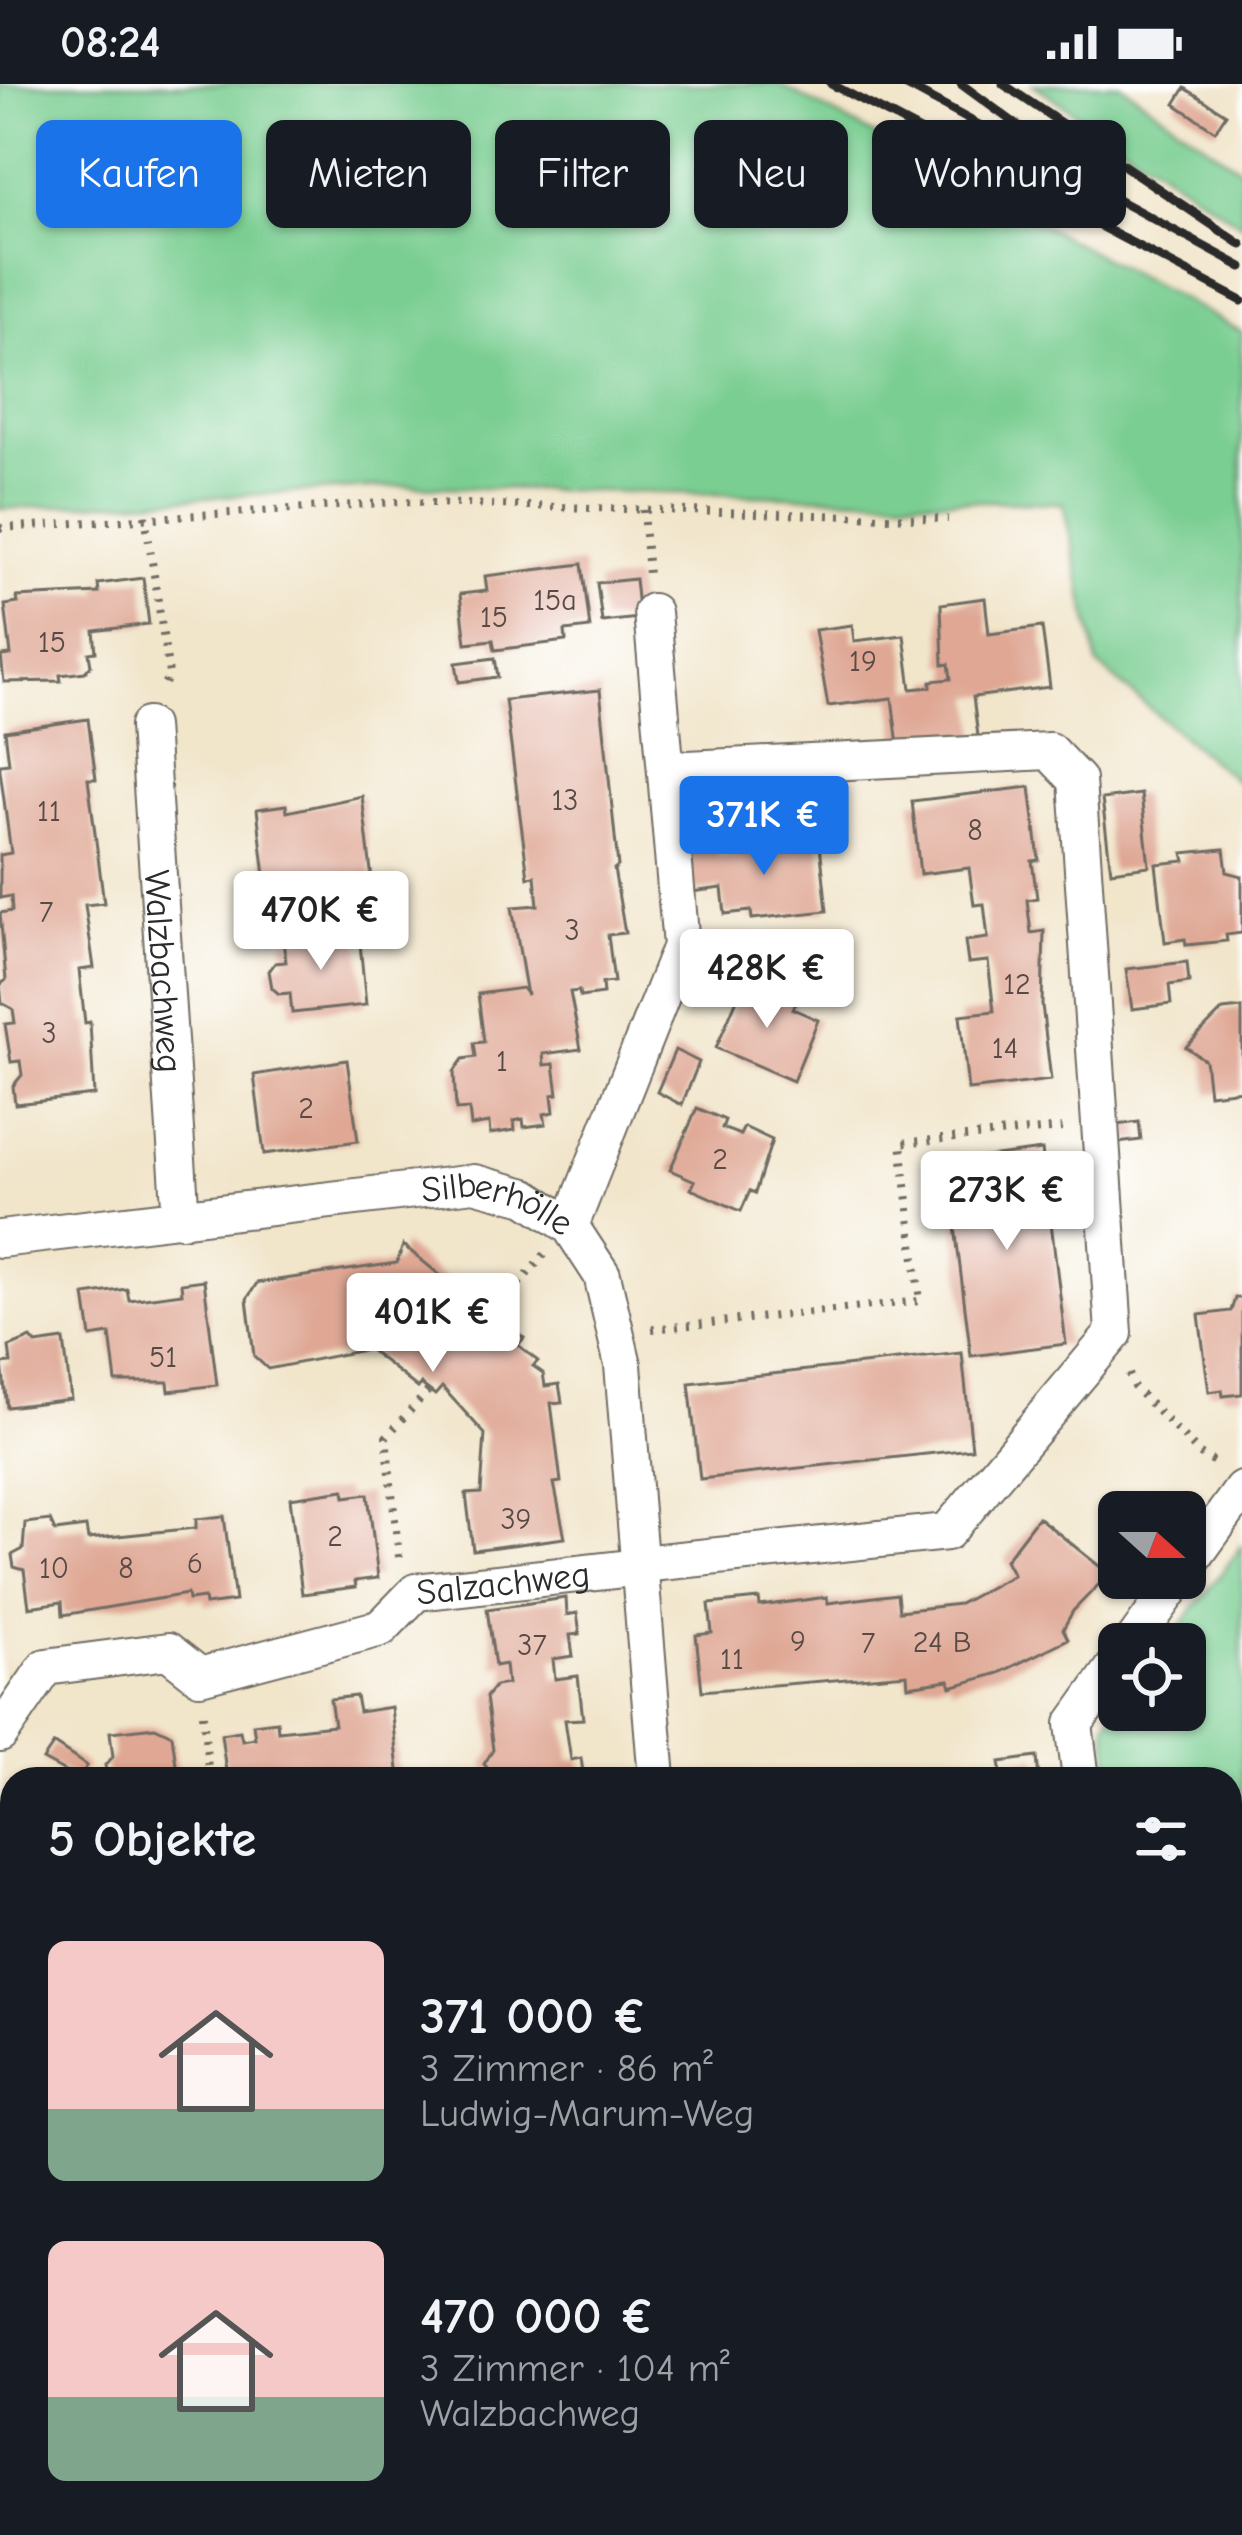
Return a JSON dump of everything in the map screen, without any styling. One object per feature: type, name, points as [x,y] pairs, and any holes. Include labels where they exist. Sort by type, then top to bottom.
[{"type":"street","points":[[570,1226],[681,946],[652,612]]},
{"type":"street","name":"Walzbachweg","points":[[148,726],[181,1219]]},
{"type":"street","points":[[668,770],[1048,751],[1077,780],[1114,1333]]},
{"type":"street","name":"Silberhölle","points":[[0,1240],[474,1183],[526,1197],[570,1226],[602,1275],[615,1333],[641,1566],[656,1767]]},
{"type":"street","name":"Salzachweg","points":[[200,1676],[381,1628],[416,1592],[947,1532],[1114,1333]]},
{"type":"street","points":[[1206,1532],[1235,1480]]},
{"type":"street","points":[[0,1733],[46,1667],[168,1651],[200,1676]]},
{"type":"street","points":[[1079,1767],[1074,1724],[1098,1690]]},
{"type":"path","points":[[0,528],[399,502],[948,519]]},
{"type":"path","points":[[643,510],[652,612]]},
{"type":"path","points":[[145,515],[169,674],[148,726]]},
{"type":"path","points":[[615,1333],[920,1301],[901,1143],[1100,1124]]},
{"type":"path","points":[[478,1330],[570,1226]]},
{"type":"path","points":[[1114,1333],[1134,1387],[1200,1454],[1235,1480]]},
{"type":"path","points":[[404,1604],[386,1437],[429,1390]]},
{"type":"path","points":[[200,1676],[208,1767]]},
{"type":"green space","points":[[0,84],[778,84],[845,120],[694,120],[694,228],[848,228],[848,121],[872,134],[872,228],[1047,228],[1242,332],[1242,786],[1098,665],[1063,503],[404,486],[0,509]]},
{"type":"green space","points":[[1033,84],[1120,84],[1242,170],[1242,225],[1126,147],[1126,120],[1086,120]]},
{"type":"green space","points":[[1242,1546],[1242,1767],[1111,1767],[1107,1731],[1206,1731],[1206,1623],[1183,1623],[1206,1599]]},
{"type":"building","points":[[1185,88],[1226,114],[1215,131],[1175,104]]},
{"type":"building","points":[[582,564],[590,628],[565,631],[566,641],[495,650],[493,640],[466,643],[460,594],[487,591],[485,576]]},
{"type":"building","points":[[143,578],[149,624],[94,631],[96,652],[89,653],[91,665],[85,672],[60,675],[61,681],[4,682],[1,656],[11,655],[5,605],[18,603],[17,597],[99,593],[98,584]]},
{"type":"building","points":[[635,579],[639,618],[602,622],[597,583]]},
{"type":"building","points":[[985,598],[989,634],[1042,627],[1050,687],[973,697],[978,736],[898,745],[892,698],[828,706],[815,630],[852,625],[854,641],[904,635],[911,689],[931,687],[931,681],[951,679],[949,664],[943,665],[941,604]]},
{"type":"building","points":[[495,658],[498,677],[459,682],[456,663]]},
{"type":"building","points":[[600,690],[618,866],[614,869],[625,933],[608,935],[614,982],[602,983],[603,994],[580,997],[579,991],[570,992],[581,1049],[543,1054],[544,1065],[554,1064],[558,1094],[552,1095],[554,1112],[544,1114],[546,1124],[524,1127],[523,1119],[514,1121],[515,1130],[490,1134],[489,1123],[471,1126],[469,1109],[456,1110],[454,1072],[463,1059],[476,1057],[474,1043],[484,1042],[478,994],[522,988],[527,995],[512,907],[538,905],[535,876],[528,877],[505,700]]},
{"type":"building","points":[[88,719],[96,779],[88,779],[104,903],[85,905],[94,968],[79,970],[85,1023],[90,1022],[94,1095],[15,1104],[13,1086],[22,1075],[20,1061],[11,1062],[5,1024],[15,1023],[13,1009],[2,1003],[0,985],[6,980],[0,913],[12,911],[11,896],[0,898],[0,855],[11,853],[0,770],[0,764],[9,763],[5,731]]},
{"type":"building","points":[[1030,787],[1039,860],[1032,861],[1037,898],[1027,900],[1031,933],[1044,931],[1042,1005],[1051,1080],[968,1090],[960,1015],[994,1011],[988,961],[968,963],[965,941],[988,938],[984,904],[974,905],[969,868],[920,874],[912,801]]},
{"type":"building","points":[[1141,794],[1149,866],[1111,871],[1102,799]]},
{"type":"building","points":[[362,796],[373,888],[268,901],[257,809],[286,805],[287,812]]},
{"type":"building","points":[[819,835],[827,911],[752,919],[751,911],[725,914],[722,888],[691,892],[686,851],[717,847],[718,856],[737,854],[740,845],[770,841],[771,849],[790,847],[795,838]]},
{"type":"building","points":[[1224,849],[1227,872],[1242,876],[1242,933],[1226,935],[1227,941],[1165,942],[1156,864],[1185,861],[1183,853]]},
{"type":"building","points":[[359,933],[366,1005],[292,1013],[290,993],[279,994],[272,988],[269,971],[275,963],[286,962],[283,941]]},
{"type":"building","points":[[1187,962],[1189,982],[1169,985],[1171,1004],[1132,1009],[1126,969]]},
{"type":"building","points":[[745,980],[797,1000],[793,1009],[818,1020],[793,1081],[716,1048]]},
{"type":"building","points":[[1242,1008],[1242,1090],[1209,1094],[1205,1060],[1186,1047],[1223,1010]]},
{"type":"building","points":[[675,1050],[699,1062],[682,1105],[657,1092]]},
{"type":"building","points":[[347,1060],[358,1141],[264,1154],[254,1075]]},
{"type":"building","points":[[697,1108],[725,1120],[722,1128],[740,1135],[744,1127],[772,1140],[755,1193],[750,1191],[741,1211],[691,1189],[695,1181],[670,1170]]},
{"type":"building","points":[[1139,1122],[1141,1140],[1110,1144],[1108,1126]]},
{"type":"building","points":[[1042,1150],[1066,1344],[971,1356],[947,1162]]},
{"type":"building","points":[[403,1245],[452,1285],[464,1278],[482,1309],[471,1323],[484,1334],[491,1325],[501,1333],[508,1325],[524,1338],[518,1345],[538,1361],[533,1366],[543,1373],[545,1386],[559,1384],[562,1402],[551,1403],[561,1482],[554,1483],[565,1538],[473,1550],[466,1494],[481,1493],[485,1434],[442,1387],[435,1395],[421,1384],[418,1388],[369,1349],[268,1369],[254,1356],[247,1299],[257,1283],[397,1263]]},
{"type":"building","points":[[204,1280],[217,1385],[169,1391],[168,1382],[116,1382],[110,1334],[91,1337],[85,1295],[127,1289],[129,1300],[182,1293],[181,1283]]},
{"type":"building","points":[[1235,1298],[1242,1298],[1242,1394],[1223,1396],[1222,1390],[1209,1392],[1199,1315],[1231,1311]]},
{"type":"building","points":[[31,1338],[36,1344],[64,1340],[71,1399],[7,1407],[2,1364],[11,1363],[9,1347]]},
{"type":"building","points":[[962,1353],[972,1449],[700,1479],[689,1383]]},
{"type":"building","points":[[344,1490],[345,1497],[368,1494],[378,1578],[355,1581],[356,1587],[302,1594],[290,1498]]},
{"type":"building","points":[[224,1516],[235,1601],[205,1605],[204,1598],[188,1600],[187,1594],[63,1615],[62,1602],[29,1607],[24,1570],[14,1567],[12,1555],[23,1549],[25,1523],[50,1520],[55,1531],[86,1527],[88,1539],[196,1528],[196,1519]]},
{"type":"building","points":[[1038,1517],[1098,1565],[1098,1585],[1073,1611],[1063,1629],[1068,1639],[999,1673],[951,1687],[949,1680],[908,1686],[907,1674],[702,1691],[696,1635],[712,1633],[709,1604],[759,1599],[760,1606],[827,1597],[828,1603],[897,1594],[899,1611],[959,1604],[1013,1575],[1005,1560]]},
{"type":"building","points":[[566,1598],[567,1615],[577,1613],[580,1634],[570,1635],[573,1656],[553,1659],[555,1679],[578,1676],[583,1719],[565,1720],[571,1760],[581,1758],[582,1767],[484,1764],[493,1750],[486,1697],[495,1686],[507,1684],[505,1664],[495,1666],[487,1609]]},
{"type":"building","points":[[356,1696],[359,1712],[391,1707],[398,1767],[225,1767],[221,1734],[240,1731],[242,1740],[255,1738],[253,1724],[277,1721],[278,1731],[334,1725],[330,1699]]},
{"type":"building","points":[[155,1727],[172,1735],[176,1767],[105,1767],[113,1757],[110,1732]]},
{"type":"building","points":[[54,1744],[87,1766],[56,1767],[43,1760]]},
{"type":"building","points":[[1037,1757],[1038,1767],[1001,1767],[1000,1762]]},
{"type":"railway","points":[[831,84],[1242,301]]},
{"type":"railway","points":[[903,84],[1242,267]]},
{"type":"railway","points":[[961,84],[1010,120]]},
{"type":"railway","points":[[1003,84],[1242,245]]}]
